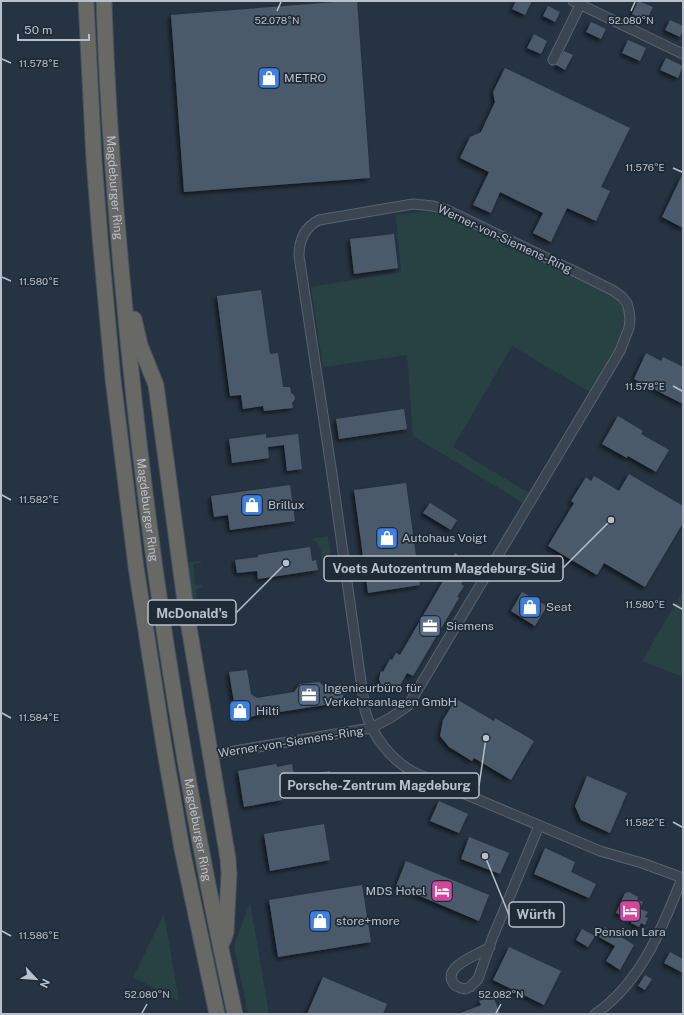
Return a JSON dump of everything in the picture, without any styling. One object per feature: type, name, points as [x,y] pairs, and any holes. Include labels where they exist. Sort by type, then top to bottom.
[{"type":"highway","name":"Magdeburger Ring","points":[[86,1],[94,160],[100,237],[113,379],[136,567],[182,850],[217,1014]]},
{"type":"highway","name":"Magdeburger Ring","points":[[104,1],[114,187],[133,396],[153,562],[181,740],[221,950],[235,1014]]},
{"type":"highway","points":[[121,261],[130,285],[133,316],[137,335],[156,385],[185,603],[220,809],[229,874],[226,932],[221,950]]},
{"type":"street","points":[[553,60],[578,2],[683,54]]},
{"type":"street","name":"Werner-von-Siemens-Ring","points":[[210,755],[372,728],[403,709],[413,699],[620,351],[625,340],[630,319],[627,303],[614,291],[453,214],[433,206],[414,204],[319,220],[305,231],[299,245],[299,256],[365,710],[372,728],[392,755],[409,770],[600,852],[642,863],[682,878]]},
{"type":"street","points":[[490,947],[484,952],[458,964],[451,976],[456,986],[465,989],[470,987],[478,979],[539,826]]},
{"type":"street","points":[[595,1014],[615,999],[633,978],[661,928],[682,878]]},
{"type":"green space","points":[[431,211],[453,219],[610,294],[621,304],[625,314],[621,338],[616,350],[590,392],[512,346],[453,447],[529,493],[523,503],[413,436],[407,355],[323,367],[311,287],[401,272],[396,215]]},
{"type":"green space","points":[[328,536],[333,570],[330,575],[324,577],[320,547],[318,543],[311,539]]},
{"type":"green space","points":[[201,561],[201,563],[193,564],[195,585],[203,584],[203,587],[196,589],[197,602],[206,601],[206,605],[194,607],[191,606],[185,563]]},
{"type":"green space","points":[[683,591],[683,677],[642,661]]},
{"type":"green space","points":[[250,902],[269,1014],[248,1014],[234,946]]},
{"type":"green space","points":[[164,914],[179,1001],[133,977]]},
{"type":"building","name":"METRO","points":[[357,1],[370,178],[184,192],[171,15]]},
{"type":"building","points":[[516,1],[532,1],[525,15],[512,9]]},
{"type":"building","points":[[638,1],[653,7],[646,21],[632,14]]},
{"type":"building","points":[[548,6],[560,12],[555,22],[543,16]]},
{"type":"building","points":[[670,20],[683,26],[680,37],[665,30]]},
{"type":"building","points":[[591,22],[606,29],[601,39],[586,32]]},
{"type":"building","points":[[534,34],[547,41],[541,54],[527,48]]},
{"type":"building","points":[[628,40],[646,48],[640,61],[622,53]]},
{"type":"building","points":[[564,51],[573,55],[565,70],[556,65]]},
{"type":"building","points":[[666,58],[683,66],[678,78],[660,70]]},
{"type":"building","points":[[505,68],[630,128],[601,187],[610,191],[596,221],[567,208],[551,242],[533,233],[543,213],[500,192],[491,213],[473,205],[489,172],[460,158],[470,137],[481,132],[495,102],[493,92]]},
{"type":"building","points":[[683,173],[683,228],[662,217]]},
{"type":"building","points":[[394,234],[398,268],[354,274],[350,239]]},
{"type":"building","points":[[261,290],[270,354],[278,353],[283,387],[290,387],[291,393],[294,395],[295,399],[292,403],[293,408],[264,411],[263,406],[243,409],[241,395],[230,396],[217,296]]},
{"type":"building","points":[[646,353],[661,361],[663,357],[683,367],[683,404],[634,379]]},
{"type":"building","points":[[404,409],[407,429],[339,439],[336,419]]},
{"type":"building","points":[[618,416],[643,431],[641,434],[669,450],[656,472],[628,456],[627,458],[602,444]]},
{"type":"building","points":[[266,434],[266,438],[298,434],[302,469],[287,471],[284,445],[268,447],[269,458],[232,463],[229,439]]},
{"type":"building","points":[[629,474],[683,506],[683,523],[645,587],[604,563],[597,575],[548,546],[574,503],[571,501],[586,477],[591,481],[594,476],[619,491]]},
{"type":"building","name":"Autohaus Voigt","points":[[406,483],[420,585],[368,593],[354,490]]},
{"type":"building","name":"Brillux","points":[[290,485],[295,521],[230,530],[228,515],[214,517],[211,496]]},
{"type":"building","points":[[430,503],[457,520],[451,530],[423,513]]},
{"type":"building","points":[[310,547],[312,561],[316,560],[318,570],[258,579],[257,571],[237,573],[235,560]]},
{"type":"building","name":"Siemens","points":[[455,553],[473,564],[461,584],[464,586],[457,597],[459,598],[413,676],[407,673],[397,691],[387,685],[385,688],[381,685],[379,679],[381,671],[383,672],[390,659],[392,660],[396,653],[400,655],[446,576],[443,574]]},
{"type":"building","name":"Seat","points":[[522,592],[547,606],[535,626],[511,611]]},
{"type":"building","points":[[247,670],[251,694],[257,698],[294,692],[300,684],[319,682],[325,687],[341,684],[344,702],[243,717],[236,712],[229,672]]},
{"type":"building","points":[[456,699],[494,721],[495,718],[534,741],[511,780],[474,758],[472,761],[449,747],[440,736],[443,720]]},
{"type":"building","points":[[276,764],[277,767],[292,764],[297,791],[281,794],[282,800],[244,807],[238,771]]},
{"type":"building","points":[[330,771],[333,792],[318,795],[314,773]]},
{"type":"building","points":[[389,773],[391,782],[350,790],[359,778]]},
{"type":"building","points":[[587,776],[627,793],[610,833],[581,820],[575,806]]},
{"type":"building","points":[[439,801],[468,814],[459,833],[430,821]]},
{"type":"building","points":[[324,824],[330,860],[270,871],[264,834]]},
{"type":"building","points":[[469,837],[509,853],[500,874],[461,859]]},
{"type":"building","points":[[545,848],[575,862],[571,872],[596,884],[589,898],[534,874]]},
{"type":"building","name":"MDS Hotel","points":[[406,861],[489,895],[479,921],[396,886]]},
{"type":"building","name":"store+more","points":[[362,885],[371,942],[278,957],[269,900]]},
{"type":"building","name":"Pension Lara","points":[[629,892],[638,897],[637,900],[643,902],[640,909],[648,912],[645,917],[648,918],[645,925],[641,923],[639,927],[631,923],[632,920],[616,913],[625,893]]},
{"type":"building","points":[[605,927],[634,945],[620,970],[606,961],[615,946],[599,937]]},
{"type":"building","points":[[582,929],[595,936],[588,947],[576,940]]},
{"type":"building","points":[[509,947],[561,971],[544,1005],[493,980]]},
{"type":"building","points":[[670,952],[683,959],[683,973],[664,963]]},
{"type":"building","points":[[645,975],[652,979],[645,990],[638,986]]},
{"type":"building","points":[[323,977],[387,1004],[383,1014],[307,1014]]},
{"type":"building","points":[[493,996],[500,1014],[458,1014],[481,1005],[479,1001]]},
{"type":"place","name":"METRO","points":[[269,78]]},
{"type":"place","name":"Brillux","points":[[252,505]]},
{"type":"place","name":"Voets Autozentrum Magdeburg-Süd","points":[[611,520]]},
{"type":"place","name":"Autohaus Voigt","points":[[387,538]]},
{"type":"place","name":"McDonald's","points":[[286,563]]},
{"type":"place","name":"Seat","points":[[530,607]]},
{"type":"place","name":"Siemens","points":[[430,626]]},
{"type":"place","name":"Ingenieurbüro für Verkehrsanlagen GmbH","points":[[309,695]]},
{"type":"place","name":"Hilti","points":[[240,711]]},
{"type":"place","name":"Porsche-Zentrum Magdeburg","points":[[486,738]]},
{"type":"place","name":"Würth","points":[[485,856]]},
{"type":"place","name":"MDS Hotel","points":[[442,891]]},
{"type":"place","name":"Pension Lara","points":[[630,911]]},
{"type":"place","name":"store+more","points":[[320,921]]}]
